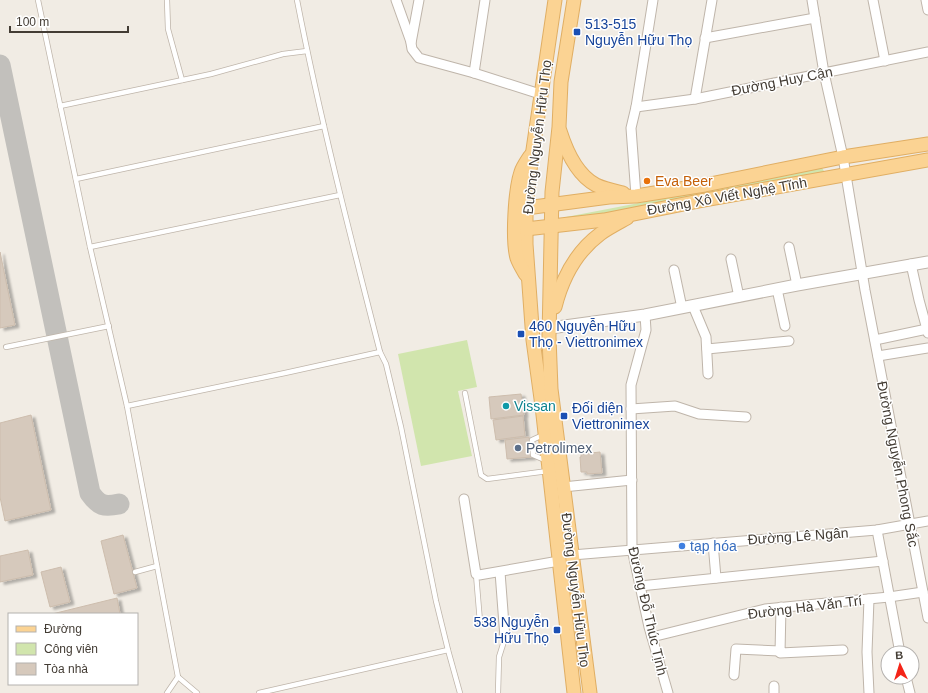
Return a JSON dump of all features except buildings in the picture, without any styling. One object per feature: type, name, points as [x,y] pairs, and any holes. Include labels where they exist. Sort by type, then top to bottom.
[{"type":"main road","name":"Đường Nguyễn Hữu Thọ","points":[[555,0],[540,94],[526,208],[526,229],[528,280],[533,340],[574,693]]},
{"type":"main road","name":"Đường Nguyễn Hữu Thọ","points":[[574,0],[562,82],[552,206],[550,328],[551,389],[590,693]]},
{"type":"main road","points":[[559,127],[572,160],[588,179],[596,185],[636,196]]},
{"type":"main road","name":"Đường Xô Viết Nghệ Tĩnh","points":[[526,208],[552,206],[609,197],[636,196],[705,185],[843,157],[928,144]]},
{"type":"main road","points":[[528,280],[517,258],[515,216],[516,196],[521,171],[533,150]]},
{"type":"main road","name":"Đường Xô Viết Nghệ Tĩnh","points":[[526,229],[604,220],[928,160]]},
{"type":"main road","points":[[550,328],[559,291],[572,265],[600,234],[637,213]]},
{"type":"street","points":[[396,0],[412,49],[419,58],[474,73],[540,94]]},
{"type":"street","points":[[411,43],[419,0]]},
{"type":"street","points":[[474,73],[486,0]]},
{"type":"street","points":[[636,196],[631,128],[636,107],[653,0]]},
{"type":"street","points":[[695,99],[712,0]]},
{"type":"street","name":"Đường Nguyễn Phong Sắc","points":[[812,0],[824,73],[843,157],[862,273],[928,618]]},
{"type":"street","points":[[873,0],[884,61]]},
{"type":"street","points":[[926,0],[928,10]]},
{"type":"street","points":[[705,38],[815,18]]},
{"type":"street","name":"Đường Huy Cận","points":[[636,107],[695,99],[928,52]]},
{"type":"street","points":[[789,247],[797,286]]},
{"type":"street","points":[[731,259],[738,297]]},
{"type":"street","points":[[550,328],[645,316],[777,289],[928,262]]},
{"type":"street","points":[[875,340],[927,331],[911,264]]},
{"type":"street","points":[[674,270],[682,308]]},
{"type":"street","points":[[777,289],[785,326]]},
{"type":"street","points":[[693,306],[704,331],[707,350],[708,374]]},
{"type":"street","name":"Đường Đỗ Thúc Tịnh","points":[[645,316],[646,330],[631,385],[632,549],[652,637],[668,693]]},
{"type":"street","points":[[707,350],[789,341]]},
{"type":"street","points":[[878,356],[928,348]]},
{"type":"street","points":[[631,409],[675,406],[699,414],[746,417]]},
{"type":"street","points":[[563,486],[632,480]]},
{"type":"street","points":[[464,499],[476,574]]},
{"type":"street","name":"Đường Lê Ngân","points":[[572,555],[876,530],[928,521]]},
{"type":"street","points":[[876,530],[898,645]]},
{"type":"street","points":[[713,543],[716,578]]},
{"type":"street","name":"Đường Nguyễn Hữu Thọ","points":[[476,574],[479,575],[500,572],[558,560]]},
{"type":"street","points":[[640,586],[882,561]]},
{"type":"street","points":[[500,572],[505,638]]},
{"type":"street","name":"Đường Hà Văn Trí","points":[[652,637],[765,609],[889,597],[923,592]]},
{"type":"street","points":[[869,599],[867,652],[869,693]]},
{"type":"street","points":[[780,651],[781,607]]},
{"type":"street","points":[[734,675],[736,649],[780,651],[783,653],[844,650]]},
{"type":"lane","points":[[38,0],[90,247],[127,406],[178,677],[197,693]]},
{"type":"lane","points":[[168,0],[168,29],[182,80]]},
{"type":"lane","points":[[297,0],[307,51],[340,195],[380,352],[386,364],[436,601],[460,693]]},
{"type":"lane","points":[[60,106],[211,74],[283,54],[307,51]]},
{"type":"lane","points":[[76,179],[324,126]]},
{"type":"lane","points":[[90,247],[340,195]]},
{"type":"lane","points":[[6,347],[109,326]]},
{"type":"lane","points":[[127,406],[380,352]]},
{"type":"lane","points":[[465,393],[481,475],[483,477],[487,479],[496,478],[548,466]]},
{"type":"lane","points":[[135,572],[157,566]]},
{"type":"lane","points":[[476,574],[480,622]]},
{"type":"lane","points":[[498,693],[499,657],[505,638]]},
{"type":"lane","points":[[259,693],[448,650]]},
{"type":"lane","points":[[167,693],[178,677]]},
{"type":"green space","points":[[822,168],[824,171],[823,172],[606,214],[566,220],[566,217]]},
{"type":"green space","points":[[467,340],[477,387],[458,391],[472,456],[421,466],[398,354]]},
{"type":"taxiway","points":[[0,65],[90,493],[99,503],[106,505],[119,504]]},
{"type":"place","name":"513-515 Nguyễn Hữu Thọ","points":[[577,32]]},
{"type":"place","name":"Eva Beer","points":[[647,181]]},
{"type":"place","name":"460 Nguyễn Hữu Thọ - Viettronimex","points":[[521,334]]},
{"type":"place","name":"Vissan","points":[[506,406]]},
{"type":"place","name":"Đối diện Viettronimex","points":[[564,416]]},
{"type":"place","name":"Petrolimex","points":[[518,448]]},
{"type":"place","name":"tạp hóa","points":[[682,546]]},
{"type":"place","name":"538 Nguyễn Hữu Thọ","points":[[557,630]]}]
